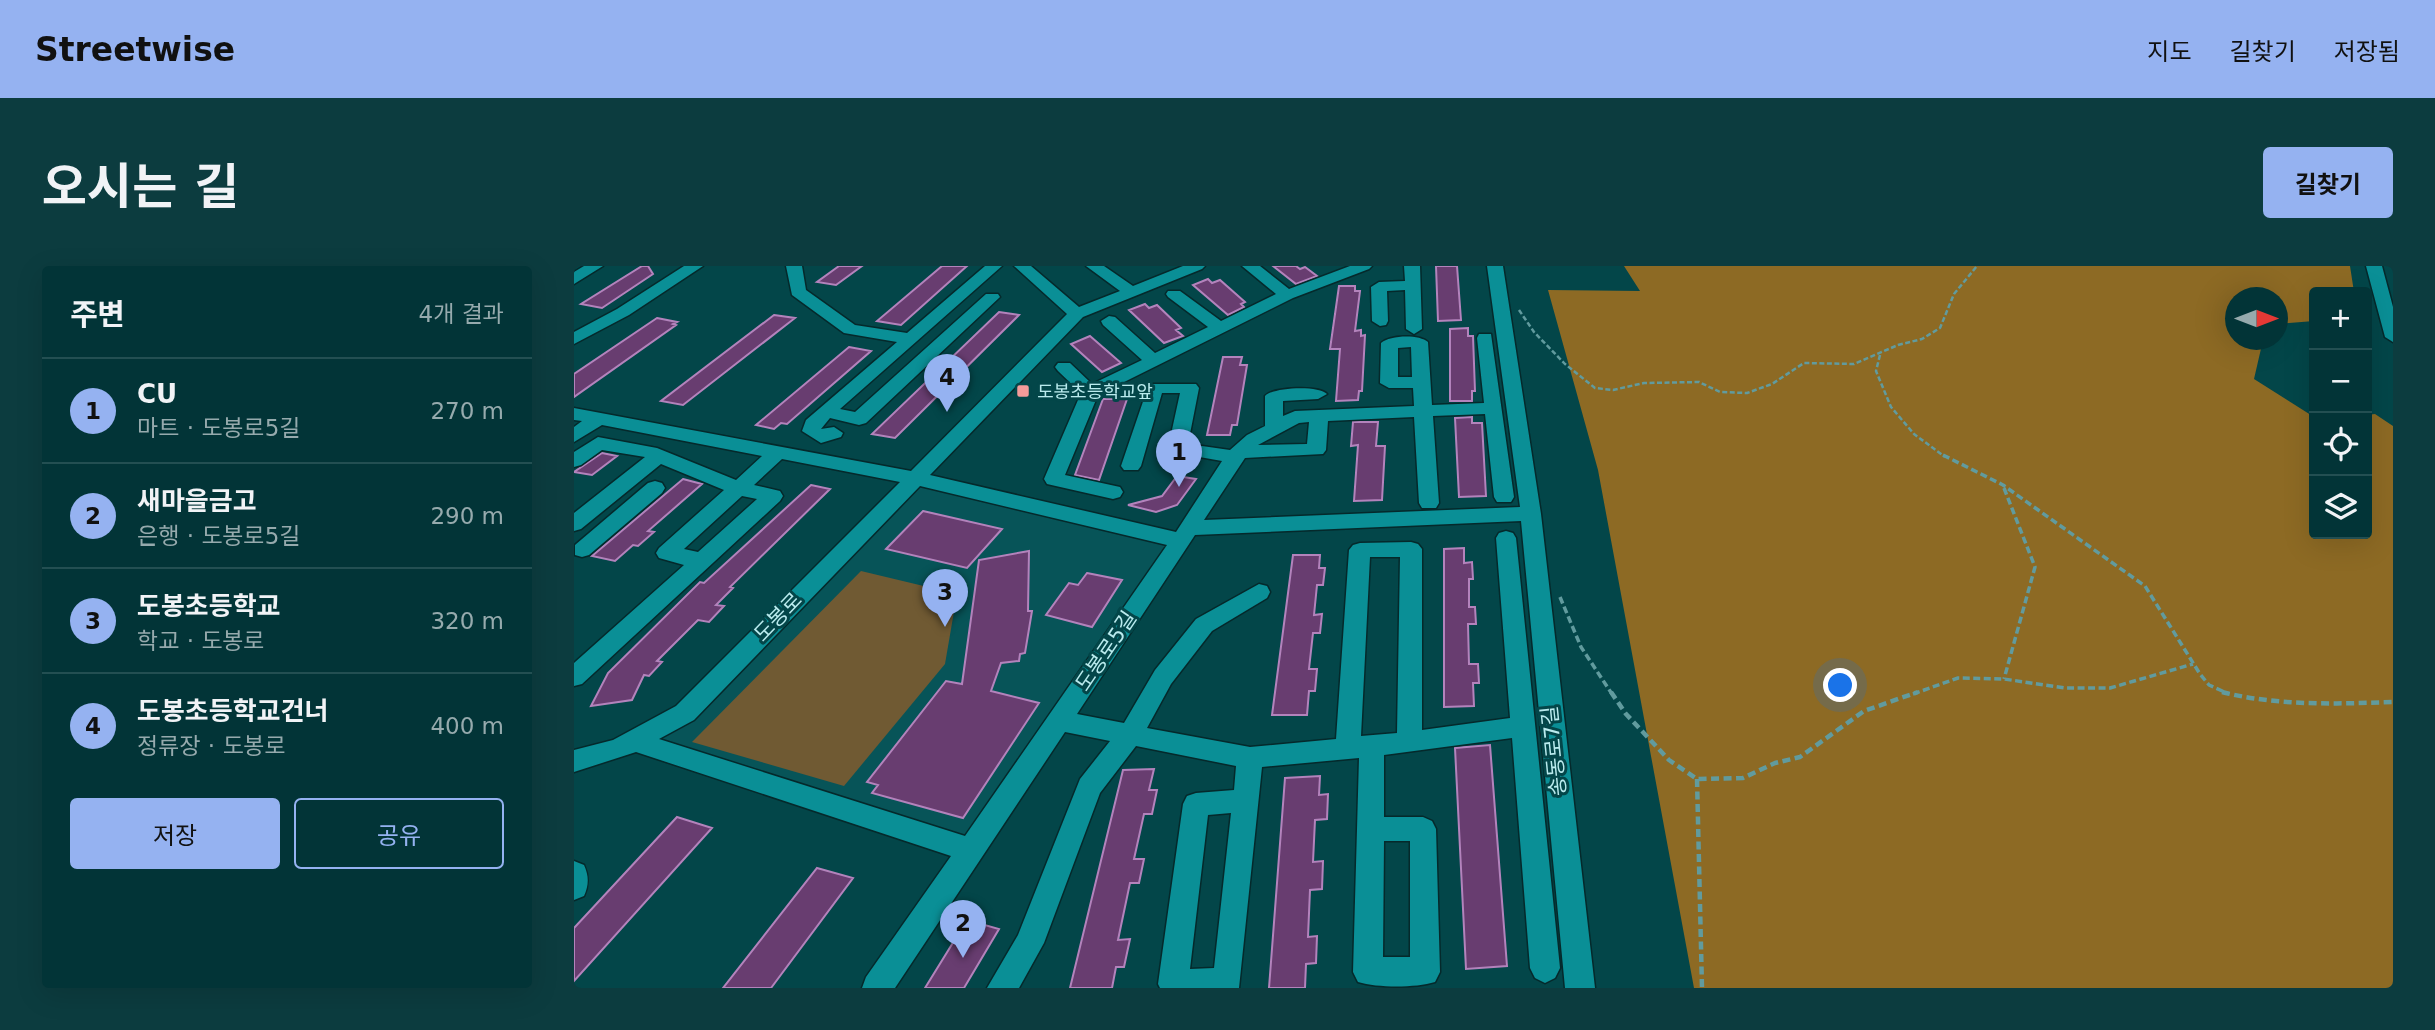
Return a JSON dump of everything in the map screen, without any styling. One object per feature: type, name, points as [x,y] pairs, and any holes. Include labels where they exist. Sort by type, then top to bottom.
[{"type":"street","points":[[574,279],[595,266]]},
{"type":"street","points":[[574,339],[604,320],[625,311],[695,266]]},
{"type":"street","points":[[794,266],[798,292],[850,329],[911,339]]},
{"type":"street","points":[[834,433],[821,437],[811,432],[813,424],[826,412],[995,266]]},
{"type":"street","points":[[1023,266],[1077,314],[1196,266]]},
{"type":"street","points":[[1094,266],[1131,292]]},
{"type":"street","points":[[1250,266],[1287,295]]},
{"type":"street","points":[[1114,492],[1054,479],[1090,392],[1337,270],[1364,266]]},
{"type":"street","points":[[1412,266],[1413,329]]},
{"type":"street","points":[[2374,266],[2393,332]]},
{"type":"street","name":"송동로7길","points":[[1495,272],[1531,514],[1580,988]]},
{"type":"street","points":[[1380,321],[1379,287],[1412,285]]},
{"type":"street","points":[[1174,294],[1220,328]]},
{"type":"street","points":[[826,412],[859,419],[992,297]]},
{"type":"street","points":[[574,357],[624,323],[625,311]]},
{"type":"street","name":"도봉로","points":[[574,761],[619,749],[685,713],[1077,314]]},
{"type":"street","points":[[1109,321],[1154,360]]},
{"type":"street","points":[[1485,338],[1504,497]]},
{"type":"street","points":[[1064,367],[1090,392]]},
{"type":"street","points":[[1421,382],[1429,503]]},
{"type":"street","points":[[1131,466],[1155,388],[1190,388],[1178,448],[1237,455],[1316,450],[1319,416]]},
{"type":"street","points":[[1274,428],[1274,396],[1318,394]]},
{"type":"street","points":[[1237,455],[1254,439],[1295,417],[1493,408]]},
{"type":"street","points":[[574,414],[913,478],[1185,534],[1531,514]]},
{"type":"street","points":[[574,436],[598,419]]},
{"type":"street","points":[[574,461],[598,443],[659,456],[740,489],[773,496],[574,677]]},
{"type":"street","points":[[702,561],[667,553],[777,453]]},
{"type":"street","name":"도봉로5길","points":[[877,988],[1237,455]]},
{"type":"street","points":[[579,520],[659,456]]},
{"type":"street","points":[[582,550],[655,488]]},
{"type":"street","points":[[579,520],[614,523]]},
{"type":"street","points":[[1506,538],[1545,968]]},
{"type":"street","points":[[1371,829],[1423,829],[1425,972],[1368,972],[1371,829],[1360,746],[1360,550],[1411,549],[1409,742]]},
{"type":"street","points":[[1002,988],[1029,943],[1089,787],[1130,735],[1163,677],[1204,625],[1259,592]]},
{"type":"street","points":[[1058,721],[1250,758],[1409,742],[1523,726]]},
{"type":"street","points":[[633,741],[970,850]]},
{"type":"street","points":[[1245,801],[1196,804],[1173,984],[1227,982],[1250,758]]},
{"type":"street","points":[[574,874],[574,887]]},
{"type":"path","points":[[1495,272],[1506,283],[1519,311],[1534,332],[1565,365],[1595,388],[1613,390],[1644,383],[1699,382],[1720,392],[1748,393],[1772,384],[1804,363],[1854,364],[1898,345],[1922,340],[1940,328],[1944,311],[1959,282],[1977,266]]},
{"type":"path","points":[[1880,355],[1876,371],[1891,407],[1914,434],[1951,461],[2003,485],[2145,586],[2162,608],[2193,664],[2211,688],[2254,698],[2342,705],[2393,702]]},
{"type":"path","points":[[2003,485],[2035,567],[2004,679]]},
{"type":"path","points":[[1537,580],[1562,599],[1581,647],[1626,714],[1669,760],[1697,779],[1742,778],[1775,763],[1801,757],[1864,711],[1958,678],[2004,679],[2065,688],[2110,688],[2193,664]]},
{"type":"path","points":[[1697,779],[1702,988]]},
{"type":"shaded area","points":[[1624,266],[2350,266],[2353,287],[2309,287],[2309,321],[2288,323],[2288,287],[2225,287],[2225,350],[2261,350],[2254,379],[2309,414],[2309,539],[2372,539],[2372,414],[2393,426],[2393,988],[1694,988],[1598,470],[1548,290],[1640,291]]},
{"type":"shaded area","points":[[913,478],[1181,541],[970,850],[633,741],[685,713]]},
{"type":"shaded area","points":[[861,571],[957,594],[945,664],[844,786],[692,742]]},
{"type":"building","points":[[642,266],[648,266],[653,274],[602,308],[581,304]]},
{"type":"building","points":[[839,266],[862,266],[836,285],[817,282]]},
{"type":"building","points":[[942,266],[967,266],[901,325],[877,321]]},
{"type":"building","points":[[1273,266],[1296,266],[1300,269],[1305,267],[1317,276],[1296,284]]},
{"type":"building","points":[[1436,266],[1457,266],[1461,320],[1438,321]]},
{"type":"building","points":[[1208,279],[1212,283],[1220,280],[1245,302],[1241,304],[1244,307],[1228,315],[1193,285]]},
{"type":"building","points":[[1339,286],[1355,286],[1355,291],[1360,291],[1355,331],[1361,330],[1361,336],[1365,335],[1362,391],[1359,391],[1358,400],[1336,401],[1340,349],[1330,349]]},
{"type":"building","points":[[1145,304],[1149,308],[1157,305],[1181,328],[1176,330],[1183,336],[1164,343],[1129,310]]},
{"type":"building","points":[[999,312],[1019,315],[895,438],[872,434]]},
{"type":"building","points":[[774,315],[795,318],[683,405],[661,401]]},
{"type":"building","points":[[657,318],[677,322],[574,397],[574,374]]},
{"type":"building","points":[[1468,328],[1468,336],[1473,336],[1475,391],[1472,391],[1472,401],[1450,401],[1450,329]]},
{"type":"building","points":[[1090,336],[1121,363],[1102,372],[1071,344]]},
{"type":"building","points":[[849,347],[871,351],[787,424],[781,423],[774,429],[756,425]]},
{"type":"building","points":[[1223,357],[1242,357],[1240,365],[1247,365],[1237,425],[1232,425],[1230,435],[1207,435]]},
{"type":"building","points":[[1103,399],[1127,399],[1099,480],[1075,475]]},
{"type":"building","points":[[1472,417],[1472,423],[1482,423],[1486,496],[1459,497],[1455,418]]},
{"type":"building","points":[[1353,422],[1378,422],[1376,446],[1385,446],[1382,500],[1354,501],[1358,445],[1351,446]]},
{"type":"building","points":[[602,453],[617,456],[592,475],[574,472]]},
{"type":"building","points":[[1177,476],[1196,479],[1177,505],[1156,512],[1128,505],[1162,496]]},
{"type":"building","points":[[683,479],[702,484],[648,531],[654,532],[638,546],[633,545],[615,561],[592,556]]},
{"type":"building","points":[[811,485],[830,489],[730,587],[733,588],[716,605],[724,606],[709,622],[698,620],[657,661],[662,662],[649,676],[644,675],[632,700],[591,706],[608,673],[700,582],[704,583]]},
{"type":"building","points":[[923,511],[1002,529],[967,568],[886,549]]},
{"type":"building","points":[[1464,548],[1464,563],[1472,562],[1473,579],[1469,579],[1469,607],[1475,607],[1476,624],[1468,624],[1469,664],[1478,664],[1479,683],[1473,683],[1474,706],[1444,707],[1444,549]]},
{"type":"building","points":[[1029,551],[1028,611],[1032,611],[1025,653],[1020,654],[1019,661],[1001,663],[991,691],[1039,703],[963,818],[872,793],[878,785],[867,782],[946,681],[962,684],[979,560]]},
{"type":"building","points":[[1293,555],[1320,555],[1319,568],[1325,568],[1323,585],[1317,585],[1314,615],[1322,614],[1320,633],[1313,633],[1309,669],[1317,669],[1315,691],[1309,691],[1307,715],[1272,715]]},
{"type":"building","points":[[1087,573],[1122,580],[1092,627],[1046,615],[1069,583],[1078,585]]},
{"type":"building","points":[[1490,745],[1507,966],[1466,969],[1455,748]]},
{"type":"building","points":[[1154,769],[1149,790],[1157,790],[1152,814],[1144,814],[1134,859],[1144,859],[1139,883],[1130,883],[1118,940],[1130,939],[1124,967],[1116,967],[1112,988],[1070,988],[1123,770]]},
{"type":"building","points":[[1320,776],[1319,795],[1328,794],[1327,819],[1315,820],[1313,862],[1323,861],[1322,889],[1310,890],[1308,937],[1317,936],[1316,963],[1306,964],[1305,988],[1269,988],[1285,778]]},
{"type":"building","points":[[677,817],[712,828],[574,981],[574,928]]},
{"type":"building","points":[[817,868],[853,878],[771,988],[723,988]]},
{"type":"building","points":[[967,920],[999,929],[964,988],[925,988]]},
{"type":"place","name":"도봉초등학교앞","points":[[1023,391]]},
{"type":"place","name":"도봉초등학교건너","points":[[947,412]]},
{"type":"place","name":"CU","points":[[1179,487]]},
{"type":"place","name":"도봉초등학교","points":[[945,627]]},
{"type":"place","name":"새마을금고","points":[[963,958]]}]
